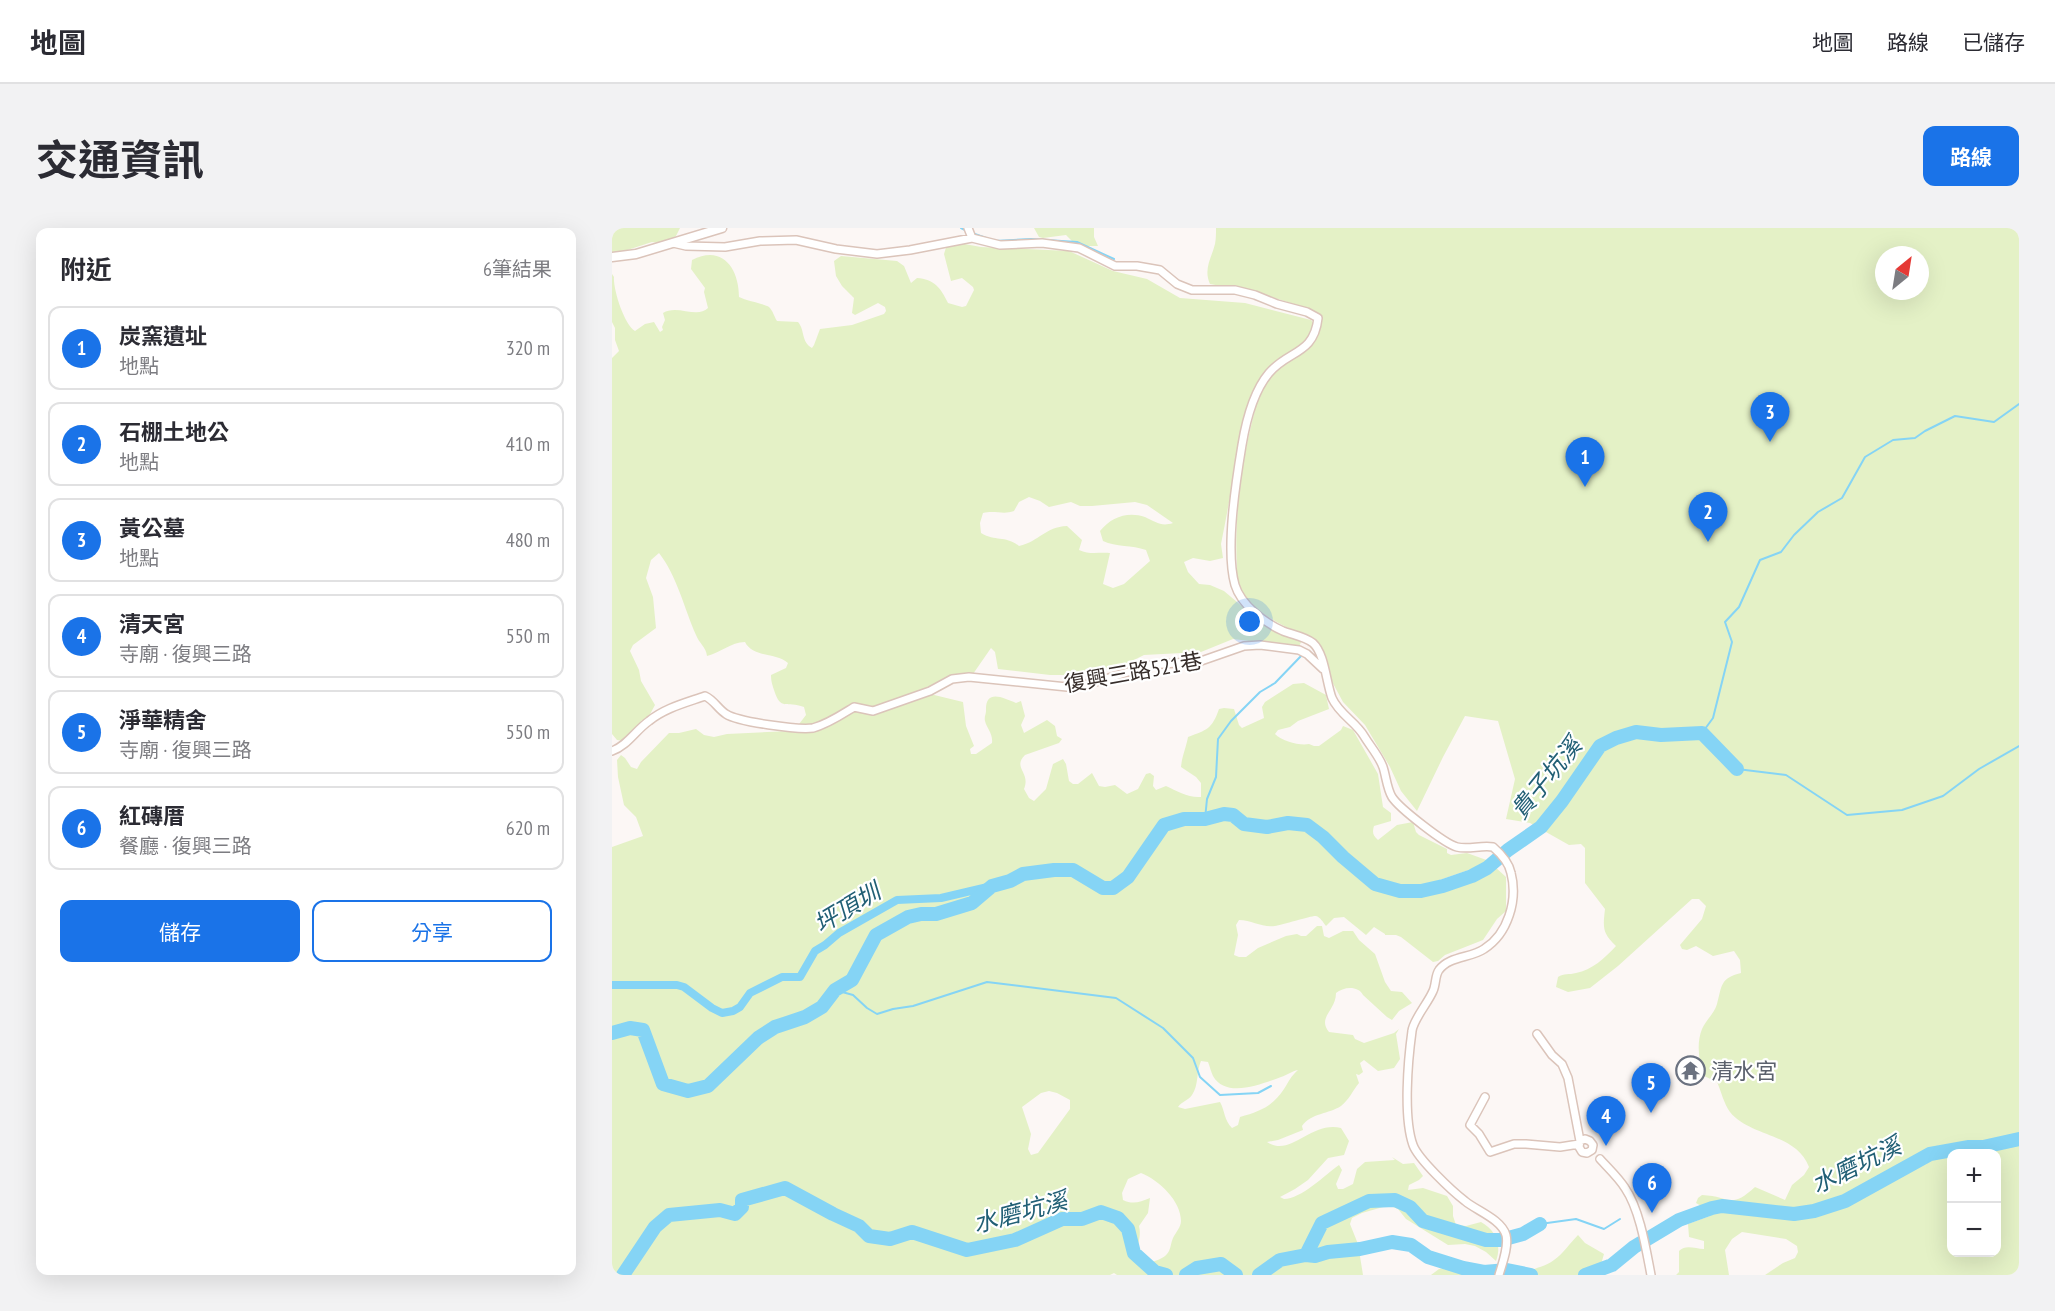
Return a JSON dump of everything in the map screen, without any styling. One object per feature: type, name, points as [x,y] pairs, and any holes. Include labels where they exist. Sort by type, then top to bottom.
[{"type":"street","points":[[612,257],[636,254],[722,228]]},
{"type":"street","points":[[968,228],[972,238]]},
{"type":"street","points":[[674,243],[686,246],[725,247],[760,241],[796,240],[836,249],[877,254],[972,238],[1000,245],[1042,243],[1079,248],[1115,266],[1137,266],[1160,270],[1177,284],[1192,290],[1245,292],[1307,312],[1318,318],[1316,329],[1307,346],[1284,359],[1269,372],[1257,391],[1242,442],[1233,510],[1232,560],[1235,586],[1252,609],[1271,625],[1314,644],[1323,658],[1323,669],[1333,700],[1360,730],[1382,764],[1392,797],[1437,836],[1455,847],[1493,847],[1511,872],[1513,899],[1507,924],[1482,951],[1447,963],[1438,971],[1426,1006],[1412,1027],[1409,1096],[1413,1147],[1464,1201],[1499,1224],[1505,1232],[1507,1241],[1499,1275]]},
{"type":"street","name":"復興三路521巷","points":[[612,751],[619,749],[649,720],[666,710],[705,696],[726,714],[772,726],[811,728],[826,723],[854,707],[873,711],[930,691],[952,679],[969,677],[1067,687],[1089,684],[1151,665],[1201,661],[1244,646],[1260,645],[1299,650],[1307,654],[1323,669]]},
{"type":"street","points":[[1485,1097],[1470,1125],[1479,1134],[1490,1152],[1514,1144],[1560,1147],[1580,1143],[1568,1078],[1562,1064],[1552,1055],[1537,1034]]},
{"type":"street","points":[[1600,1159],[1625,1187],[1633,1202],[1651,1275]]},
{"type":"green space","points":[[612,228],[680,228],[676,236],[664,244],[652,242],[612,255]]},
{"type":"green space","points":[[1034,228],[1094,228],[1094,237],[1098,246],[1077,246],[1066,235],[1039,237]]},
{"type":"green space","points":[[1216,228],[2019,228],[2019,1275],[1765,1275],[1795,1258],[1798,1252],[1797,1246],[1786,1239],[1742,1232],[1732,1239],[1725,1250],[1729,1275],[1676,1275],[1679,1272],[1679,1251],[1688,1247],[1704,1249],[1704,1241],[1689,1237],[1688,1224],[1710,1216],[1711,1213],[1696,1203],[1698,1198],[1702,1195],[1735,1200],[1755,1187],[1785,1200],[1792,1185],[1804,1175],[1809,1167],[1803,1156],[1784,1141],[1739,1120],[1728,1109],[1717,1082],[1704,1076],[1699,1053],[1700,1035],[1716,1008],[1725,980],[1741,973],[1740,960],[1734,951],[1713,956],[1696,946],[1687,950],[1682,949],[1680,945],[1702,919],[1706,906],[1699,899],[1692,899],[1618,966],[1590,988],[1568,992],[1556,987],[1558,977],[1593,966],[1616,946],[1608,937],[1605,929],[1605,909],[1585,883],[1585,848],[1581,844],[1569,845],[1530,823],[1506,819],[1515,779],[1498,721],[1465,716],[1417,811],[1401,791],[1390,767],[1365,725],[1343,702],[1329,676],[1325,658],[1318,643],[1273,620],[1243,595],[1237,579],[1239,492],[1257,402],[1267,381],[1312,342],[1320,317],[1313,310],[1259,293],[1210,284],[1207,273],[1215,244]]},
{"type":"green space","points":[[948,241],[981,247],[1069,251],[1113,271],[1147,279],[1180,298],[1245,303],[1311,320],[1314,324],[1305,344],[1276,362],[1258,381],[1252,393],[1221,544],[1223,558],[1210,561],[1193,558],[1184,562],[1188,572],[1199,584],[1210,585],[1224,591],[1274,629],[1301,642],[1299,647],[1233,639],[1201,652],[1144,655],[1130,662],[1079,675],[1050,675],[998,669],[995,652],[991,648],[973,674],[926,689],[926,693],[963,702],[966,726],[974,746],[970,749],[971,754],[976,754],[992,743],[992,736],[985,718],[986,704],[991,697],[1000,697],[1016,703],[1021,701],[1025,716],[1021,725],[1024,733],[1047,720],[1055,726],[1057,736],[1062,739],[1059,743],[1025,755],[1020,763],[1026,783],[1024,789],[1029,798],[1034,801],[1046,789],[1053,764],[1063,759],[1069,781],[1073,784],[1078,784],[1092,773],[1099,786],[1115,785],[1127,794],[1138,789],[1146,774],[1150,773],[1154,776],[1153,786],[1156,790],[1166,786],[1187,795],[1201,797],[1201,783],[1181,767],[1182,759],[1188,737],[1208,728],[1219,709],[1234,709],[1242,728],[1264,718],[1262,707],[1265,702],[1293,684],[1304,683],[1326,695],[1329,709],[1278,730],[1275,734],[1291,742],[1319,746],[1343,726],[1353,730],[1378,774],[1383,807],[1391,813],[1391,821],[1374,826],[1375,837],[1378,840],[1397,825],[1413,822],[1419,835],[1447,849],[1447,853],[1451,855],[1467,853],[1492,862],[1422,886],[1439,886],[1494,866],[1506,877],[1506,911],[1497,919],[1483,940],[1433,962],[1401,937],[1385,935],[1374,927],[1366,935],[1344,917],[1334,918],[1326,926],[1316,916],[1270,926],[1239,920],[1236,925],[1238,935],[1234,955],[1239,957],[1246,957],[1258,948],[1286,936],[1297,934],[1306,936],[1317,926],[1322,926],[1324,936],[1329,938],[1343,931],[1353,931],[1359,940],[1375,954],[1385,982],[1391,991],[1402,992],[1412,1003],[1399,1011],[1392,1020],[1354,988],[1346,988],[1336,993],[1325,1022],[1329,1032],[1353,1035],[1355,1039],[1364,1043],[1394,1033],[1399,1029],[1396,1034],[1400,1059],[1394,1068],[1378,1071],[1364,1060],[1360,1063],[1363,1072],[1356,1074],[1359,1083],[1341,1106],[1310,1119],[1302,1126],[1303,1130],[1267,1142],[1276,1146],[1284,1146],[1320,1129],[1330,1127],[1341,1128],[1349,1141],[1344,1155],[1328,1158],[1308,1180],[1280,1197],[1284,1199],[1298,1195],[1339,1165],[1342,1170],[1336,1184],[1338,1189],[1343,1189],[1353,1184],[1357,1169],[1365,1162],[1395,1160],[1392,1157],[1403,1164],[1414,1163],[1423,1176],[1409,1185],[1408,1190],[1423,1188],[1447,1196],[1453,1206],[1456,1225],[1466,1226],[1481,1222],[1491,1229],[1498,1244],[1496,1261],[1475,1246],[1448,1245],[1406,1219],[1398,1209],[1383,1207],[1352,1218],[1350,1224],[1358,1244],[1363,1275],[1117,1275],[1114,1273],[1110,1275],[612,1275],[612,847],[643,836],[636,817],[624,805],[617,760],[621,755],[631,767],[637,769],[669,733],[696,729],[704,735],[714,737],[727,734],[789,731],[796,728],[806,715],[804,707],[782,703],[777,697],[771,675],[786,668],[788,663],[783,660],[759,653],[745,642],[707,656],[675,582],[659,553],[651,560],[646,578],[653,597],[656,628],[633,645],[630,651],[639,670],[641,681],[655,705],[648,718],[641,721],[637,730],[624,741],[617,740],[612,734],[612,358],[619,351],[612,322],[612,274],[620,306],[631,327],[635,331],[645,324],[654,322],[660,332],[663,330],[665,320],[663,313],[674,310],[698,312],[708,308],[705,288],[691,269],[692,260],[712,255],[720,257],[732,268],[739,297],[769,307],[777,321],[798,322],[806,343],[812,348],[820,329],[852,325],[884,314],[886,311],[885,307],[878,303],[855,315],[852,313],[854,298],[836,276],[834,261],[841,256],[897,261],[904,266],[911,283],[917,278],[928,280],[940,289],[948,303],[966,306],[974,290],[973,287],[962,278],[951,281],[944,254]],"holes":[[[1029,497],[1049,507],[1071,502],[1080,506],[1135,502],[1147,505],[1173,523],[1162,524],[1139,515],[1126,515],[1104,526],[1100,531],[1103,541],[1146,550],[1150,561],[1124,584],[1113,588],[1103,584],[1110,553],[1090,553],[1079,550],[1082,540],[1067,526],[1048,531],[1019,546],[981,533],[980,523],[983,513],[1014,511],[1019,502]],[[1201,1061],[1208,1062],[1213,1076],[1219,1083],[1235,1088],[1264,1083],[1298,1070],[1275,1100],[1260,1110],[1240,1117],[1238,1125],[1232,1128],[1227,1122],[1220,1102],[1185,1109],[1178,1107],[1194,1091]],[[1049,1091],[1070,1100],[1070,1109],[1038,1153],[1031,1155],[1028,1149],[1031,1134],[1022,1107],[1041,1093]],[[1141,1173],[1148,1176],[1168,1192],[1180,1213],[1180,1225],[1169,1251],[1164,1257],[1148,1263],[1140,1264],[1135,1259],[1139,1226],[1148,1213],[1150,1198],[1133,1203],[1123,1200],[1122,1193],[1128,1179]]]},
{"type":"green space","points":[[1578,1235],[1585,1243],[1604,1254],[1598,1275],[1524,1275],[1554,1260]]},
{"type":"green space","points":[[1465,1263],[1480,1267],[1492,1275],[1431,1275],[1439,1269]]},
{"type":"waterway","points":[[961,228],[967,231]]},
{"type":"waterway","points":[[972,233],[989,239]]},
{"type":"waterway","points":[[995,241],[1031,239],[1077,242],[1114,259]]},
{"type":"waterway","points":[[1702,733],[1713,718],[1732,642],[1725,622],[1739,607],[1760,560],[1781,552],[1794,535],[1818,512],[1842,498],[1865,457],[1893,440],[1915,438],[1955,416],[1994,422],[2019,404]]},
{"type":"waterway","points":[[1205,819],[1207,799],[1216,777],[1218,739],[1231,721],[1260,692],[1275,683],[1302,655]]},
{"type":"waterway","name":"貴子坑溪","points":[[612,1033],[630,1028],[643,1030],[663,1084],[688,1091],[708,1086],[758,1038],[775,1027],[805,1017],[822,1007],[835,990],[852,980],[876,935],[908,917],[936,914],[972,903],[992,886],[1010,881],[1023,874],[1073,870],[1103,888],[1113,888],[1128,877],[1164,825],[1184,819],[1205,819],[1224,814],[1233,815],[1244,824],[1267,827],[1288,823],[1307,825],[1375,884],[1400,891],[1421,891],[1472,876],[1487,868],[1541,827],[1600,746],[1616,738],[1636,732],[1661,735],[1702,733],[1737,769]]},
{"type":"waterway","name":"貴子坑溪","points":[[1737,769],[1786,775],[1847,815],[1902,810],[1943,796],[1979,769],[2019,746]]},
{"type":"waterway","name":"坪頂圳","points":[[612,985],[677,985],[684,987],[722,1013],[733,1011],[740,1007],[750,993],[782,977],[800,977],[815,951],[839,933],[897,900],[941,898],[992,886]]},
{"type":"waterway","points":[[835,990],[853,995],[877,1014],[913,1006],[987,982],[1116,998],[1163,1028],[1193,1058],[1200,1077],[1220,1095],[1258,1093],[1271,1086]]},
{"type":"waterway","name":"水磨坑溪","points":[[1585,1275],[1612,1265],[1634,1247],[1679,1220],[1712,1208],[1722,1206],[1794,1214],[1814,1211],[1845,1201],[1930,1154],[1969,1147],[1983,1147],[2019,1139]]},
{"type":"waterway","name":"水磨坑溪","points":[[623,1275],[655,1227],[669,1215],[720,1210],[735,1214],[742,1207],[742,1200],[785,1188],[859,1226],[869,1236],[890,1239],[912,1232],[967,1250],[1015,1240],[1062,1219],[1082,1219],[1101,1212],[1118,1218],[1128,1229],[1134,1253],[1155,1272],[1166,1275]]},
{"type":"waterway","points":[[1306,1255],[1322,1223],[1369,1201],[1395,1200],[1410,1207],[1423,1221],[1486,1240],[1501,1240],[1523,1234],[1540,1224]]},
{"type":"waterway","points":[[1540,1224],[1576,1219],[1604,1229],[1620,1219]]},
{"type":"waterway","name":"水磨坑溪","points":[[1259,1275],[1280,1260],[1360,1249],[1392,1242],[1411,1245],[1428,1257],[1463,1268],[1484,1272],[1507,1270],[1531,1275]]},
{"type":"waterway","name":"水磨坑溪","points":[[1186,1275],[1197,1268],[1221,1264],[1236,1275]]},
{"type":"place","name":"黃公墓","points":[[1770,442]]},
{"type":"place","name":"炭窯遺址","points":[[1585,487]]},
{"type":"place","name":"石棚土地公","points":[[1708,542]]},
{"type":"place","name":"清水宮","points":[[1690,1071]]},
{"type":"place","name":"淨華精舍","points":[[1651,1113]]},
{"type":"place","name":"清天宮","points":[[1606,1146]]},
{"type":"place","name":"紅磚厝","points":[[1652,1213]]}]
